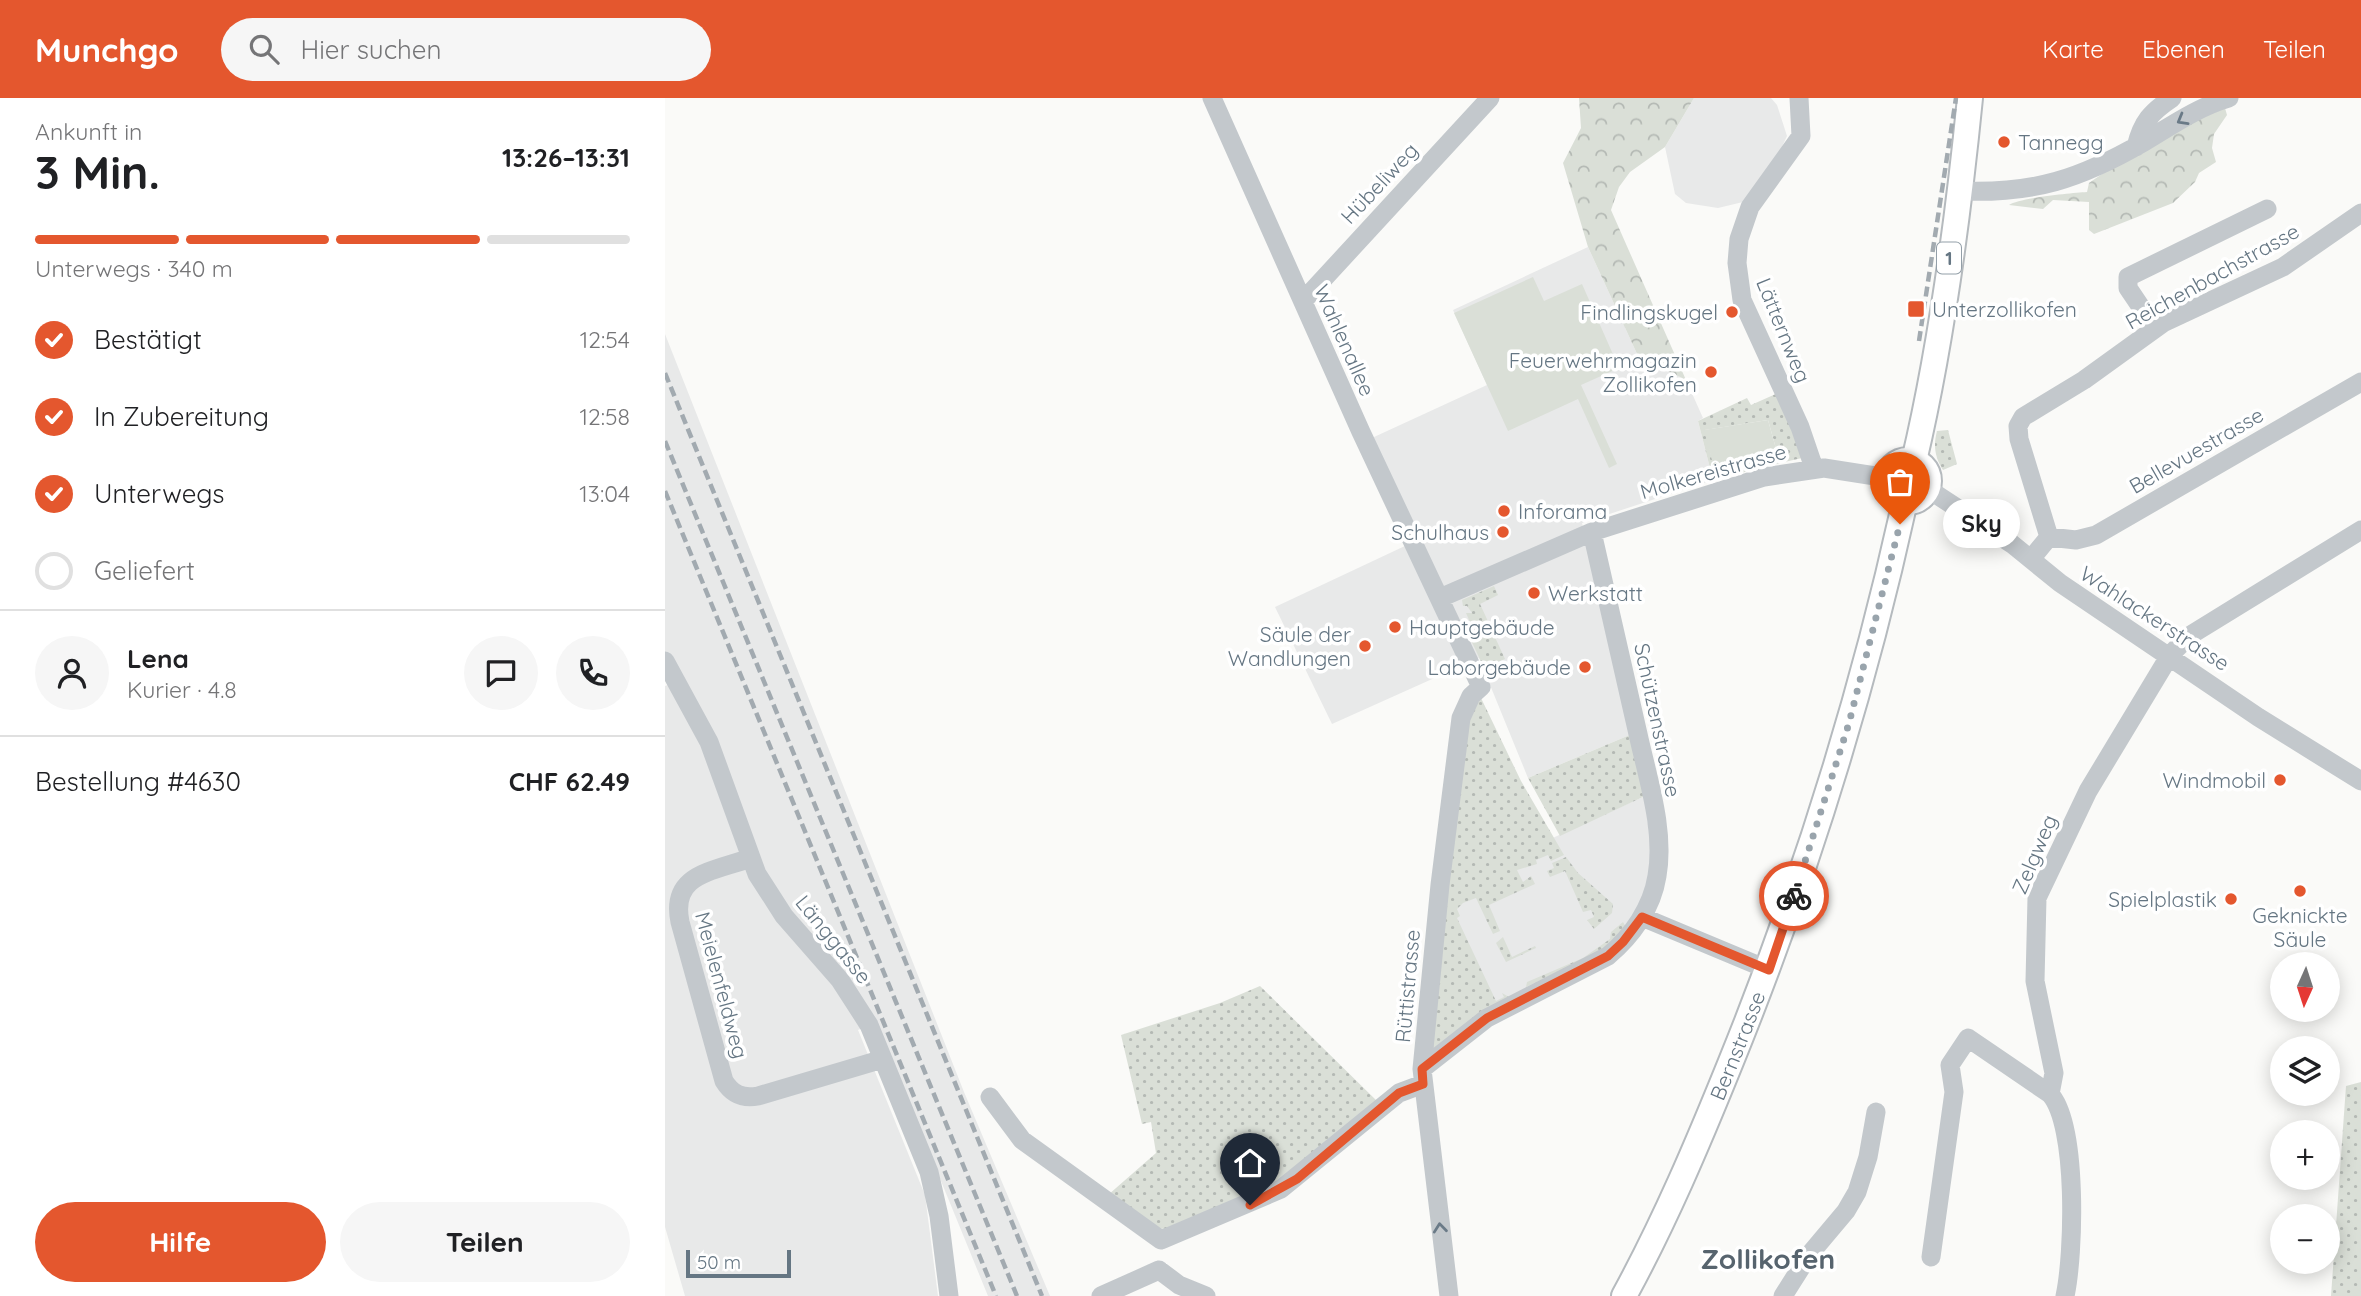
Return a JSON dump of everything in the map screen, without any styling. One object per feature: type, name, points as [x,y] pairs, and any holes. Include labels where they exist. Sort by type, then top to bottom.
[{"type":"main road","name":"1","points":[[1914,461],[1940,325],[1960,191],[1970,98]]},
{"type":"main road","points":[[1914,461],[1927,472],[1927,489],[1918,499],[1905,501],[1894,496],[1888,478],[1897,464],[1914,461]]},
{"type":"main road","name":"Bernstrasse","points":[[1624,1296],[1678,1190],[1769,970],[1849,723],[1905,501]]},
{"type":"street","name":"Wahlenallee","points":[[1212,98],[1481,687]]},
{"type":"street","name":"Hübeliweg","points":[[1303,301],[1490,98]]},
{"type":"street","name":"Lätternweg","points":[[1799,98],[1801,136],[1750,207],[1739,239],[1737,263],[1742,300],[1800,427],[1814,468]]},
{"type":"street","points":[[2136,147],[2140,128],[2151,111],[2172,98]]},
{"type":"street","points":[[1960,191],[2036,188],[2105,164],[2202,108],[2229,98]]},
{"type":"street","points":[[2155,328],[2128,288],[2128,277],[2267,209]]},
{"type":"street","name":"Reichenbachstrasse","points":[[2049,537],[2019,439],[2018,426],[2032,409],[2065,392],[2155,328],[2283,267],[2361,213]]},
{"type":"street","name":"Bellevuestrasse","points":[[2049,537],[2076,540],[2096,535],[2361,382]]},
{"type":"street","name":"Molkereistrasse","points":[[1440,598],[1592,532],[1750,481],[1814,468],[1888,478]]},
{"type":"street","name":"Wahlackerstrasse","points":[[1927,489],[2258,717],[2361,781]]},
{"type":"street","name":"Zelgweg","points":[[2050,1094],[2054,1073],[2036,998],[2036,905],[2046,875],[2088,791],[2170,655],[2189,636],[2361,530]]},
{"type":"street","name":"Schützenstrasse","points":[[1161,1240],[1281,1189],[1399,1093],[1423,1077],[1487,1018],[1608,956],[1623,942],[1642,917],[1657,875],[1657,829],[1592,532]]},
{"type":"street","points":[[2031,559],[2049,537]]},
{"type":"street","name":"Länggasse","points":[[665,661],[709,742],[750,858],[785,916],[856,1002],[883,1059],[929,1171],[939,1216],[949,1296]]},
{"type":"street","name":"Rüttistrasse","points":[[1449,1296],[1423,1077],[1443,859],[1461,718],[1471,696],[1481,687]]},
{"type":"street","name":"Meielenfeldweg","points":[[750,858],[672,889],[724,1081],[729,1089],[747,1098],[758,1096],[883,1059]]},
{"type":"street","points":[[1642,917],[1769,970]]},
{"type":"street","points":[[1931,1257],[1954,1092],[1949,1070],[1954,1055],[1968,1038],[2050,1094],[2063,1117],[2069,1168],[2071,1255],[2065,1296]]},
{"type":"street","points":[[991,1097],[1022,1140],[1161,1240],[1163,1251],[1160,1270]]},
{"type":"street","points":[[1783,1296],[1809,1255],[1846,1211],[1857,1192],[1868,1157],[1876,1112]]},
{"type":"street","points":[[1101,1296],[1160,1270]]},
{"type":"street","points":[[1160,1270],[1179,1285],[1206,1296]]},
{"type":"shaded area","points":[[1694,98],[1771,98],[1777,105],[1787,136],[1780,151],[1743,202],[1718,208],[1686,203],[1675,194],[1665,147]]},
{"type":"shaded area","name":"Inforama","points":[[1588,247],[1638,356],[1686,380],[1703,418],[1698,421],[1713,480],[1582,523],[1632,734],[1528,778],[1479,658],[1332,724],[1275,607],[1407,545],[1361,443],[1487,385],[1453,310]]},
{"type":"shaded area","points":[[665,334],[964,1092],[1050,1296],[988,1296],[876,1022],[858,1030],[925,1195],[938,1296],[685,1296],[665,1227],[665,686],[682,680],[665,654]]},
{"type":"shaded area","points":[[1645,796],[1652,863],[1640,906],[1610,944],[1491,1008],[1443,888]]},
{"type":"green space","points":[[1579,98],[1694,98],[1665,147],[1630,172],[1619,187],[1611,210],[1686,380],[1638,356],[1588,247],[1563,163],[1581,128]]},
{"type":"green space","points":[[2225,108],[2227,115],[2214,134],[2212,148],[2216,162],[2199,173],[2195,182],[2173,203],[2094,234],[2089,230],[2089,202],[2053,200],[2043,209],[2009,205],[2034,198],[2087,192],[2089,183],[2155,140],[2191,121]]},
{"type":"green space","points":[[1533,277],[1544,301],[1582,284],[1619,368],[1581,385],[1617,464],[1609,468],[1578,399],[1508,431],[1454,313]]},
{"type":"green space","points":[[1778,393],[1802,458],[1780,463],[1768,420],[1705,430],[1717,479],[1713,480],[1698,421],[1747,398],[1751,405]]},
{"type":"green space","points":[[1768,420],[1780,463],[1717,479],[1704,430]]},
{"type":"green space","points":[[1948,430],[1957,464],[1943,470],[1935,442],[1937,431]]},
{"type":"green space","points":[[1494,586],[1498,595],[1480,604],[1492,630],[1473,629],[1466,613],[1472,613],[1467,606],[1463,606],[1462,600]]},
{"type":"green space","points":[[1494,635],[1505,659],[1484,668],[1469,636]]},
{"type":"green space","points":[[1481,698],[1521,781],[1564,855],[1551,861],[1548,855],[1536,860],[1537,864],[1517,870],[1523,882],[1531,876],[1535,884],[1489,905],[1500,931],[1493,934],[1476,898],[1463,903],[1457,909],[1460,916],[1457,918],[1496,1001],[1504,997],[1502,993],[1509,997],[1432,1054],[1465,719]]},
{"type":"green space","points":[[1632,734],[1645,796],[1560,836],[1528,778]]},
{"type":"green space","points":[[1566,857],[1578,873],[1613,904],[1612,913],[1594,929],[1587,920],[1594,917],[1591,910],[1583,912],[1565,871],[1550,877],[1547,871],[1554,868],[1552,863]]},
{"type":"green space","points":[[1623,922],[1626,927],[1603,950],[1526,987],[1527,982],[1583,958],[1610,939],[1611,932]]},
{"type":"green space","points":[[1503,937],[1512,957],[1535,946],[1536,948],[1506,962],[1496,943]]},
{"type":"green space","points":[[1260,986],[1379,1103],[1294,1176],[1164,1229],[1155,1228],[1108,1195],[1156,1153],[1151,1122],[1142,1124],[1121,1035],[1220,1003]]},
{"type":"green space","points":[[2361,1082],[2361,1296],[2331,1296],[2333,1274],[2340,1274],[2340,1204],[2338,1204],[2346,1086]]},
{"type":"railway","points":[[1919,341],[1956,98]]},
{"type":"railway","points":[[665,373],[1042,1296]]},
{"type":"railway","points":[[665,441],[1017,1296]]},
{"type":"railway","points":[[665,491],[996,1296]]},
{"type":"way so far","points":[[1794,896],[1849,723],[1900,524]]},
{"type":"place","name":"Tannegg","points":[[2004,142]]},
{"type":"place","name":"Unterzollikofen","points":[[1916,309]]},
{"type":"place","name":"Findlingskugel","points":[[1732,312]]},
{"type":"place","name":"Feuerwehrmagazin Zollikofen","points":[[1711,372]]},
{"type":"place","name":"Inforama","points":[[1504,511]]},
{"type":"place","name":"Sky","points":[[1900,524]]},
{"type":"place","name":"Schulhaus","points":[[1503,532]]},
{"type":"place","name":"Werkstatt","points":[[1534,593]]},
{"type":"place","name":"Hauptgebäude","points":[[1395,627]]},
{"type":"place","name":"Säule der Wandlungen","points":[[1365,646]]},
{"type":"place","name":"Laborgebäude","points":[[1585,667]]},
{"type":"place","name":"Windmobil","points":[[2280,780]]},
{"type":"place","name":"Geknickte Säule","points":[[2300,891]]},
{"type":"place","name":"Spielplastik","points":[[2231,899]]},
{"type":"district","name":"Zollikofen","points":[[1768,1258]]},
{"type":"route","points":[[1250,1205],[1297,1179],[1399,1093],[1423,1084],[1422,1069],[1487,1018],[1608,956],[1623,942],[1642,917],[1769,970],[1794,896]]}]
